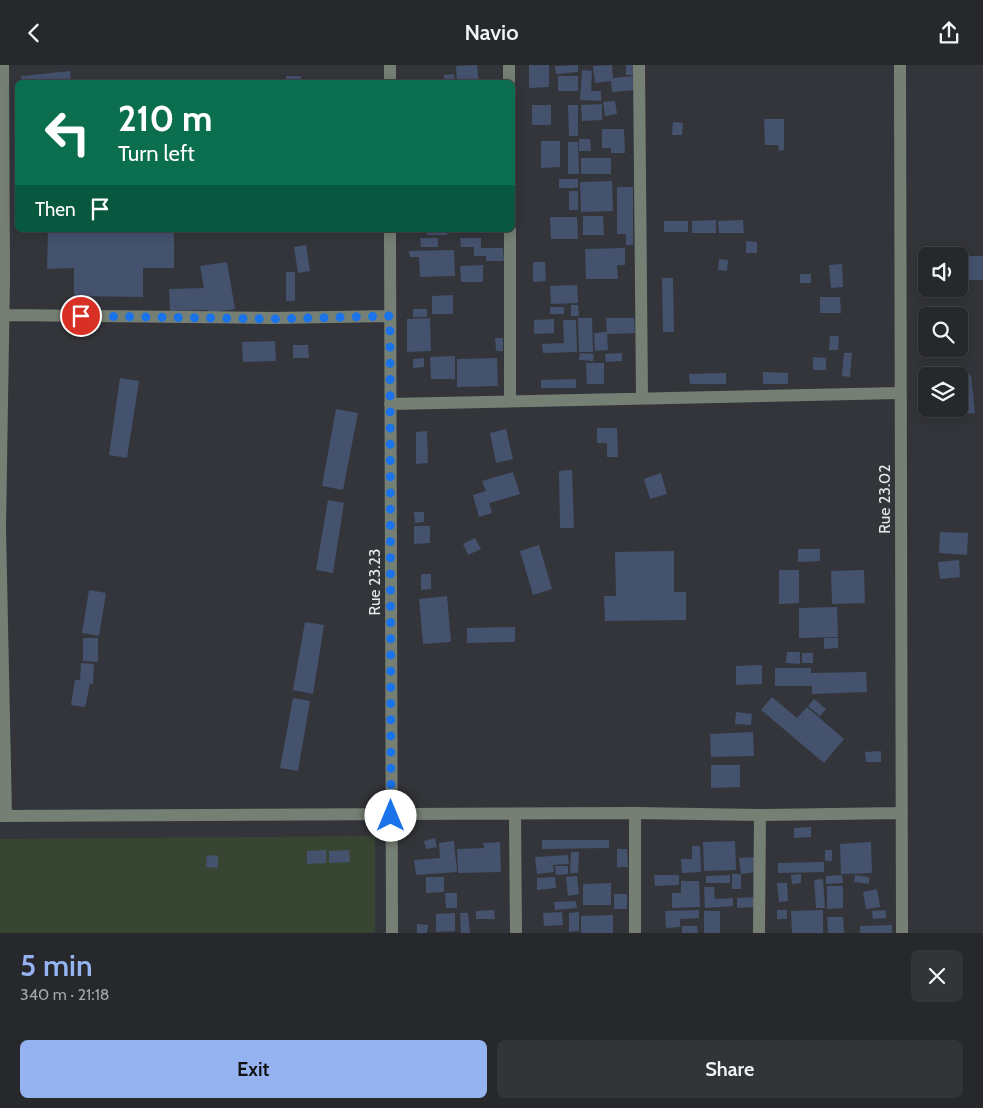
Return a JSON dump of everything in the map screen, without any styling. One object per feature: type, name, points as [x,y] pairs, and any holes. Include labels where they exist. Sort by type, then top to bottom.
[{"type":"street","points":[[3,65],[2,277],[4,315],[0,528],[3,816],[391,816],[635,813],[760,815],[902,813]]},
{"type":"street","points":[[390,65],[390,80]]},
{"type":"street","points":[[510,65],[510,80]]},
{"type":"street","points":[[639,65],[642,397]]},
{"type":"street","name":"Rue 23.02","points":[[900,65],[902,933]]},
{"type":"street","name":"Rue 23.23","points":[[390,232],[392,933]]},
{"type":"street","points":[[510,232],[510,401]]},
{"type":"street","points":[[4,315],[273,319],[390,316]]},
{"type":"street","points":[[390,404],[642,397],[900,393]]},
{"type":"street","points":[[635,813],[635,933]]},
{"type":"street","points":[[515,815],[516,933]]},
{"type":"street","points":[[759,933],[760,815]]},
{"type":"green space","points":[[375,836],[375,933],[0,933],[0,839]]},
{"type":"building","points":[[477,65],[479,80],[457,80],[456,66]]},
{"type":"building","points":[[529,65],[549,65],[549,87],[529,88]]},
{"type":"building","points":[[578,65],[578,72],[556,74],[555,66]]},
{"type":"building","points":[[612,65],[613,78],[634,76],[635,90],[612,92],[611,81],[595,83],[593,66]]},
{"type":"building","points":[[626,65],[635,65],[635,75],[626,75]]},
{"type":"building","points":[[582,70],[592,71],[591,91],[601,91],[601,101],[580,100]]},
{"type":"building","points":[[70,71],[71,80],[22,80],[21,76]]},
{"type":"building","points":[[454,74],[455,80],[444,80],[444,75]]},
{"type":"building","points":[[286,76],[301,76],[301,80],[286,80]]},
{"type":"building","points":[[558,76],[578,76],[578,91],[558,91]]},
{"type":"building","points":[[339,79],[368,79],[368,80]]},
{"type":"building","points":[[615,101],[617,114],[605,116],[603,102]]},
{"type":"building","points":[[602,104],[602,120],[582,121],[581,105]]},
{"type":"building","points":[[532,105],[551,105],[551,125],[532,125]]},
{"type":"building","points":[[568,105],[578,105],[578,136],[569,136]]},
{"type":"building","points":[[764,119],[784,119],[784,150],[779,151],[778,145],[765,145]]},
{"type":"building","points":[[673,122],[683,123],[682,135],[672,135]]},
{"type":"building","points":[[602,129],[624,129],[625,153],[611,153],[611,148],[602,148]]},
{"type":"building","points":[[579,139],[590,139],[591,151],[579,151]]},
{"type":"building","points":[[541,141],[560,141],[560,167],[541,168]]},
{"type":"building","points":[[568,142],[578,142],[579,174],[568,174]]},
{"type":"building","points":[[581,158],[611,158],[611,174],[581,174]]},
{"type":"building","points":[[559,179],[578,179],[578,188],[559,188]]},
{"type":"building","points":[[612,181],[613,211],[581,212],[580,182]]},
{"type":"building","points":[[617,187],[633,187],[633,245],[626,245],[626,234],[617,234]]},
{"type":"building","points":[[569,191],[578,191],[578,210],[569,210]]},
{"type":"building","points":[[583,216],[603,216],[604,235],[583,235]]},
{"type":"building","points":[[550,217],[577,217],[578,239],[551,239]]},
{"type":"building","points":[[716,220],[716,233],[692,233],[692,221]]},
{"type":"building","points":[[743,220],[744,233],[719,233],[718,221]]},
{"type":"building","points":[[664,221],[688,221],[688,232],[664,232]]},
{"type":"building","points":[[48,232],[174,232],[174,268],[143,268],[143,297],[74,296],[74,268],[47,269]]},
{"type":"building","points":[[427,232],[447,232],[447,235],[427,235]]},
{"type":"building","points":[[420,238],[438,238],[438,247],[421,247]]},
{"type":"building","points":[[460,238],[481,238],[481,248],[503,248],[504,261],[486,261],[486,256],[474,256],[474,247],[461,247]]},
{"type":"building","points":[[746,241],[757,242],[757,253],[746,253]]},
{"type":"building","points":[[306,245],[310,271],[298,273],[294,247]]},
{"type":"building","points":[[625,248],[625,265],[617,265],[618,279],[586,279],[585,249]]},
{"type":"building","points":[[454,250],[455,276],[420,277],[419,257],[410,257],[409,251]]},
{"type":"building","points":[[968,256],[983,256],[983,280],[968,280]]},
{"type":"building","points":[[719,259],[728,260],[727,271],[718,270]]},
{"type":"building","points":[[227,262],[235,309],[208,313],[208,310],[170,311],[169,289],[204,288],[200,266]]},
{"type":"building","points":[[533,262],[545,262],[546,281],[533,282]]},
{"type":"building","points":[[842,264],[843,287],[831,288],[829,265]]},
{"type":"building","points":[[483,265],[483,282],[461,282],[460,266]]},
{"type":"building","points":[[286,272],[295,272],[295,301],[286,301]]},
{"type":"building","points":[[800,274],[811,274],[811,283],[800,283]]},
{"type":"building","points":[[662,278],[673,278],[674,332],[663,332]]},
{"type":"building","points":[[577,285],[578,303],[551,304],[550,286]]},
{"type":"building","points":[[453,295],[453,314],[432,314],[432,296]]},
{"type":"building","points":[[820,297],[840,297],[841,313],[820,313]]},
{"type":"building","points":[[571,305],[578,305],[579,316],[571,316]]},
{"type":"building","points":[[550,307],[564,307],[564,314],[550,314]]},
{"type":"building","points":[[413,309],[427,309],[427,317],[413,317]]},
{"type":"building","points":[[430,318],[431,351],[407,352],[407,319]]},
{"type":"building","points":[[578,318],[592,318],[593,352],[579,352]]},
{"type":"building","points":[[606,318],[634,318],[635,333],[607,334],[608,350],[595,351],[594,333],[607,332]]},
{"type":"building","points":[[554,319],[554,333],[534,334],[534,320]]},
{"type":"building","points":[[563,320],[576,320],[577,352],[543,353],[542,344],[564,343]]},
{"type":"building","points":[[830,336],[839,336],[838,350],[829,350]]},
{"type":"building","points":[[495,338],[503,338],[503,351],[496,351]]},
{"type":"building","points":[[275,341],[276,361],[243,362],[242,342]]},
{"type":"building","points":[[293,345],[308,345],[309,358],[293,358]]},
{"type":"building","points":[[580,353],[594,354],[593,361],[579,360]]},
{"type":"building","points":[[622,353],[622,361],[606,362],[605,354]]},
{"type":"building","points":[[844,353],[852,353],[850,377],[842,376]]},
{"type":"building","points":[[455,356],[455,379],[431,379],[430,357]]},
{"type":"building","points":[[813,357],[826,358],[826,370],[813,370]]},
{"type":"building","points":[[424,358],[424,367],[413,368],[413,359]]},
{"type":"building","points":[[497,358],[498,386],[457,387],[457,359]]},
{"type":"building","points":[[586,363],[604,363],[604,384],[587,384]]},
{"type":"building","points":[[763,372],[788,373],[788,384],[763,384]]},
{"type":"building","points":[[726,373],[726,384],[690,384],[689,374]]},
{"type":"building","points":[[968,375],[971,375],[975,413],[968,414]]},
{"type":"building","points":[[120,378],[139,381],[127,458],[109,455]]},
{"type":"building","points":[[576,379],[576,388],[541,388],[541,380]]},
{"type":"building","points":[[336,409],[358,413],[343,490],[322,486]]},
{"type":"building","points":[[597,428],[617,428],[618,457],[607,457],[607,443],[597,443]]},
{"type":"building","points":[[506,429],[513,459],[496,463],[490,433]]},
{"type":"building","points":[[427,431],[428,463],[416,464],[416,432]]},
{"type":"building","points":[[572,470],[574,528],[560,528],[559,471]]},
{"type":"building","points":[[513,472],[520,494],[489,503],[492,513],[479,517],[473,495],[486,491],[482,481]]},
{"type":"building","points":[[661,473],[667,494],[650,499],[644,479]]},
{"type":"building","points":[[328,500],[344,503],[333,573],[316,570]]},
{"type":"building","points":[[414,512],[424,512],[424,522],[415,523]]},
{"type":"building","points":[[414,526],[430,526],[430,543],[414,544]]},
{"type":"building","points":[[940,532],[968,533],[967,555],[939,553]]},
{"type":"building","points":[[475,538],[481,549],[468,555],[463,544]]},
{"type":"building","points":[[539,545],[552,589],[533,595],[520,551]]},
{"type":"building","points":[[798,549],[820,549],[820,561],[798,562]]},
{"type":"building","points":[[674,551],[674,592],[686,592],[686,620],[605,621],[604,596],[616,596],[615,552]]},
{"type":"building","points":[[959,560],[960,577],[940,579],[938,562]]},
{"type":"building","points":[[779,570],[799,570],[799,603],[779,604]]},
{"type":"building","points":[[864,570],[865,603],[832,604],[831,571]]},
{"type":"building","points":[[421,574],[431,574],[431,589],[421,590]]},
{"type":"building","points":[[89,590],[106,593],[99,636],[82,633]]},
{"type":"building","points":[[447,596],[451,642],[423,644],[419,599]]},
{"type":"building","points":[[837,607],[838,637],[799,638],[799,608]]},
{"type":"building","points":[[305,622],[324,625],[313,694],[293,690]]},
{"type":"building","points":[[515,627],[515,642],[467,643],[467,628]]},
{"type":"building","points":[[83,638],[98,638],[98,662],[83,661]]},
{"type":"building","points":[[824,638],[838,638],[838,648],[824,649]]},
{"type":"building","points":[[787,652],[800,652],[800,664],[786,663]]},
{"type":"building","points":[[802,653],[813,653],[813,663],[802,663]]},
{"type":"building","points":[[81,663],[94,664],[93,684],[90,684],[85,707],[71,705],[75,680],[80,680]]},
{"type":"building","points":[[762,665],[762,684],[736,685],[736,666]]},
{"type":"building","points":[[775,668],[811,668],[811,673],[866,672],[867,692],[812,694],[812,686],[775,686]]},
{"type":"building","points":[[772,697],[797,718],[807,707],[844,739],[824,763],[761,710]]},
{"type":"building","points":[[293,698],[310,701],[298,771],[280,768]]},
{"type":"building","points":[[814,699],[826,709],[820,716],[808,706]]},
{"type":"building","points":[[736,712],[752,714],[751,725],[735,724]]},
{"type":"building","points":[[753,732],[754,756],[711,757],[710,734]]},
{"type":"building","points":[[881,751],[881,762],[866,762],[865,752]]},
{"type":"building","points":[[711,765],[740,765],[740,787],[711,788]]},
{"type":"building","points":[[811,827],[811,837],[794,838],[794,828]]},
{"type":"building","points":[[435,838],[437,847],[426,849],[424,841]]},
{"type":"building","points":[[542,840],[609,840],[609,848],[542,849]]},
{"type":"building","points":[[454,841],[457,872],[416,875],[414,860],[440,858],[439,843]]},
{"type":"building","points":[[735,841],[736,870],[704,871],[703,842]]},
{"type":"building","points":[[500,842],[501,872],[458,873],[457,849],[484,848],[483,843]]},
{"type":"building","points":[[871,842],[872,873],[841,874],[840,844]]},
{"type":"building","points":[[692,846],[700,846],[701,872],[682,873],[681,859],[692,859]]},
{"type":"building","points":[[617,849],[627,849],[628,867],[617,867]]},
{"type":"building","points":[[326,850],[326,863],[307,864],[307,851]]},
{"type":"building","points":[[349,850],[350,862],[329,863],[329,851]]},
{"type":"building","points":[[825,850],[832,850],[832,861],[825,861]]},
{"type":"building","points":[[571,852],[579,852],[578,873],[570,873]]},
{"type":"building","points":[[207,855],[218,856],[218,868],[206,867]]},
{"type":"building","points":[[568,855],[569,864],[553,865],[554,872],[537,874],[535,857]]},
{"type":"building","points":[[756,857],[757,872],[741,874],[739,858]]},
{"type":"building","points":[[824,862],[824,872],[778,873],[778,863]]},
{"type":"building","points":[[555,866],[568,866],[568,874],[556,875]]},
{"type":"building","points":[[732,874],[741,874],[741,889],[732,889]]},
{"type":"building","points":[[801,874],[801,883],[792,884],[791,875]]},
{"type":"building","points":[[654,875],[679,875],[679,885],[655,886]]},
{"type":"building","points":[[730,875],[730,883],[706,883],[706,876]]},
{"type":"building","points":[[842,875],[843,883],[826,884],[826,876]]},
{"type":"building","points":[[855,875],[869,877],[869,884],[854,882]]},
{"type":"building","points":[[577,876],[579,894],[568,896],[566,877]]},
{"type":"building","points":[[426,877],[444,877],[444,892],[426,893]]},
{"type":"building","points":[[555,877],[556,888],[537,890],[537,878]]},
{"type":"building","points":[[823,879],[825,908],[816,908],[814,880]]},
{"type":"building","points":[[681,881],[699,881],[700,907],[672,908],[672,893],[681,893]]},
{"type":"building","points":[[611,883],[611,905],[583,905],[583,884]]},
{"type":"building","points":[[777,883],[787,883],[788,901],[779,902]]},
{"type":"building","points":[[827,886],[843,886],[843,908],[827,909]]},
{"type":"building","points":[[704,887],[714,887],[715,899],[733,898],[733,906],[705,908]]},
{"type":"building","points":[[877,889],[880,907],[866,909],[863,892]]},
{"type":"building","points":[[445,893],[457,893],[457,908],[446,908]]},
{"type":"building","points":[[614,894],[627,894],[627,909],[614,909]]},
{"type":"building","points":[[754,897],[754,907],[737,908],[737,898]]},
{"type":"building","points":[[576,901],[577,908],[555,910],[554,902]]},
{"type":"building","points":[[494,910],[495,919],[476,919],[476,911]]},
{"type":"building","points":[[699,910],[699,918],[680,919],[680,927],[666,928],[665,911]]},
{"type":"building","points":[[777,910],[787,910],[787,919],[777,919]]},
{"type":"building","points":[[823,910],[823,933],[792,933],[791,911]]},
{"type":"building","points":[[886,910],[886,918],[873,919],[872,911]]},
{"type":"building","points":[[704,911],[720,911],[720,933],[704,933]]},
{"type":"building","points":[[562,912],[563,925],[544,926],[543,913]]},
{"type":"building","points":[[579,912],[579,931],[569,932],[569,913]]},
{"type":"building","points":[[455,913],[455,931],[436,932],[436,914]]},
{"type":"building","points":[[460,913],[468,913],[470,933],[461,933]]},
{"type":"building","points":[[613,915],[613,933],[581,933],[581,916]]},
{"type":"building","points":[[827,917],[843,917],[844,933],[828,933]]},
{"type":"building","points":[[417,924],[428,925],[427,933],[417,933]]},
{"type":"building","points":[[892,925],[892,933],[860,933],[860,926]]},
{"type":"building","points":[[682,926],[697,926],[698,933],[682,933]]},
{"type":"route","points":[[81,316],[273,319],[390,316],[391,816]]}]
